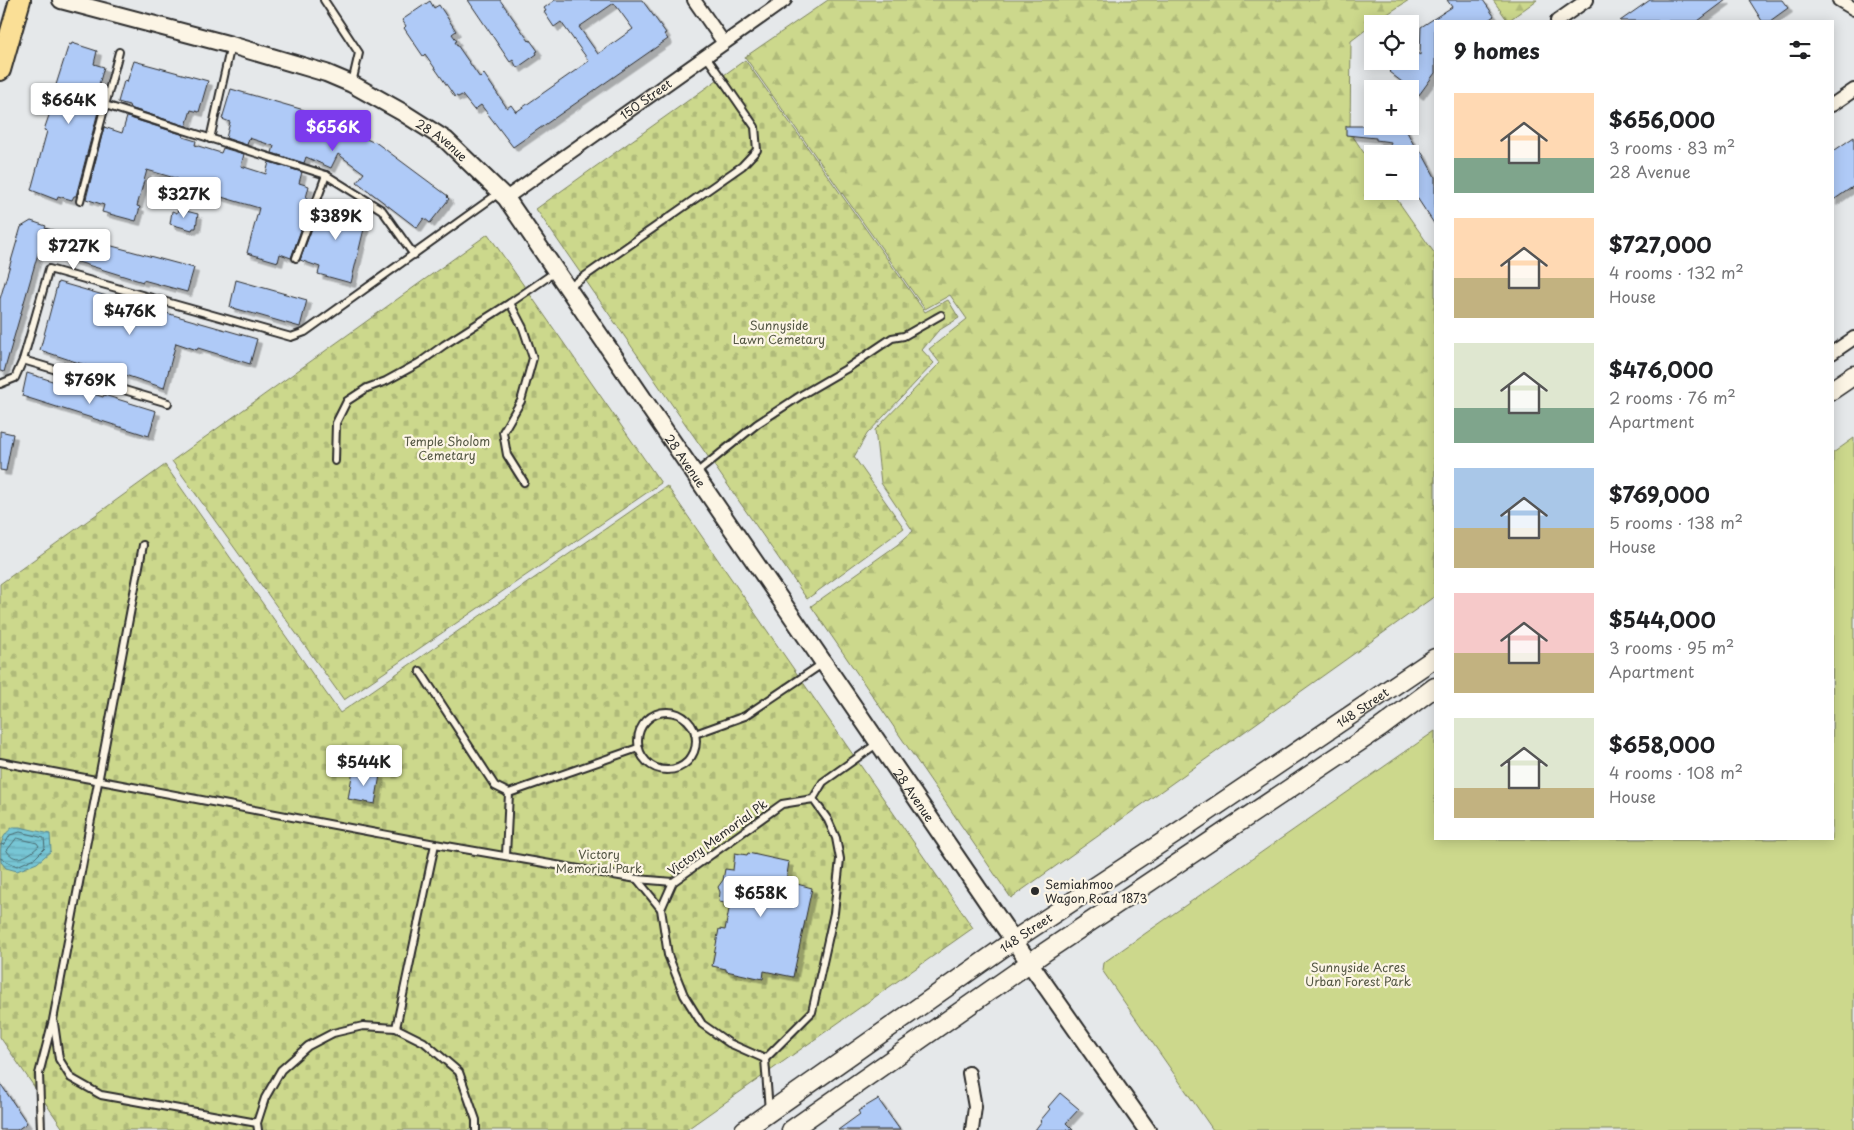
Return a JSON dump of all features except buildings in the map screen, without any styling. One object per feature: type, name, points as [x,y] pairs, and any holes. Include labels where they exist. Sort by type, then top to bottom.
[{"type":"main road","points":[[0,70],[20,0]]},
{"type":"main road","points":[[1834,389],[1854,375]]},
{"type":"main road","name":"148 Street","points":[[744,1130],[1014,940],[1181,830],[1434,659]]},
{"type":"main road","points":[[791,1130],[1030,962],[1380,728],[1434,688]]},
{"type":"street","name":"28 Avenue","points":[[61,0],[232,45],[326,73],[352,84],[402,112],[446,140],[503,195],[1014,940],[1147,1130]]},
{"type":"street","points":[[694,0],[724,43]]},
{"type":"street","name":"150 Street","points":[[503,195],[785,0]]},
{"type":"street","points":[[1558,20],[1588,0]]},
{"type":"street","points":[[1839,0],[1854,9]]},
{"type":"street","points":[[1834,104],[1854,90]]},
{"type":"street","points":[[1834,352],[1854,338]]},
{"type":"street","points":[[969,1073],[975,1107],[972,1130]]},
{"type":"lane","points":[[324,0],[359,53],[352,84]]},
{"type":"lane","points":[[210,139],[232,45]]},
{"type":"lane","points":[[80,201],[119,52]]},
{"type":"lane","points":[[568,288],[742,166],[757,150],[755,128],[706,56]]},
{"type":"lane","points":[[105,106],[326,175],[382,210],[414,255]]},
{"type":"lane","points":[[296,258],[326,175]]},
{"type":"lane","points":[[0,384],[15,378],[23,360],[49,269],[291,338],[305,332],[503,195]]},
{"type":"lane","points":[[335,461],[336,423],[348,401],[367,388],[386,381],[419,363],[444,344],[510,303],[556,271]]},
{"type":"lane","points":[[510,303],[523,328],[532,358],[521,401],[503,432],[507,455],[524,482]]},
{"type":"lane","points":[[696,474],[757,424],[803,394],[846,369],[892,338],[904,336],[941,315]]},
{"type":"lane","points":[[23,360],[168,403]]},
{"type":"lane","points":[[41,1130],[39,1074],[53,1020],[143,545]]},
{"type":"lane","points":[[695,734],[745,716],[825,662]]},
{"type":"lane","points":[[420,671],[495,786],[509,793],[638,748]]},
{"type":"lane","points":[[666,711],[680,715],[691,725],[695,734],[696,744],[694,753],[681,767],[672,770],[654,768],[646,762],[638,748],[638,736],[641,726],[656,713],[666,711]]},
{"type":"lane","points":[[769,1113],[765,1059],[812,1012],[834,913],[840,859],[836,838],[828,820],[814,799],[823,782],[879,743]]},
{"type":"lane","points":[[0,762],[436,844],[637,879],[673,882]]},
{"type":"lane","points":[[506,855],[509,793]]},
{"type":"lane","name":"Victory Memorial Pk","points":[[661,909],[673,882],[782,804],[814,799]]},
{"type":"lane","points":[[396,1028],[436,844]]},
{"type":"lane","points":[[637,879],[661,909],[668,955],[684,995],[702,1024],[729,1042],[765,1059]]},
{"type":"lane","points":[[53,1020],[59,1059],[71,1078],[101,1095],[257,1122]]},
{"type":"lane","points":[[258,1130],[257,1122],[265,1098],[281,1070],[308,1046],[333,1033],[364,1026],[396,1028],[424,1042],[459,1072],[476,1120],[476,1130]]},
{"type":"green space","points":[[828,0],[1409,0],[1386,15],[1364,15],[1364,31],[1351,41],[1350,132],[1364,153],[1364,200],[1397,200],[1434,253],[1434,597],[1011,898],[811,606],[897,545],[913,531],[881,483],[875,430],[940,363],[929,349],[967,319],[950,295],[925,309],[745,57]]},
{"type":"green space","points":[[1493,0],[1537,0],[1509,20],[1507,20]]},
{"type":"green space","name":"Sunnyside Lawn Cemetary","points":[[745,60],[925,312],[948,300],[959,318],[938,331],[922,350],[934,363],[867,434],[854,457],[904,528],[807,599],[536,209]]},
{"type":"green space","name":"Temple Sholom Cemetary","points":[[488,234],[661,483],[344,700],[172,461]]},
{"type":"green space","name":"Sunnyside Acres Urban Forest Park","points":[[1854,438],[1854,1130],[1213,1130],[1102,970],[1103,963],[1434,732],[1434,840],[1834,840],[1834,452]]},
{"type":"green space","name":"Victory Memorial Park","points":[[165,465],[340,713],[667,486],[973,928],[686,1130],[64,1130],[0,1037],[0,584]]},
{"type":"water","points":[[13,827],[50,834],[51,851],[37,863],[17,871],[6,868],[1,862],[1,847],[3,838]]},
{"type":"place","name":"Semiahmoo Wagon Road 1873","points":[[1035,891]]}]
